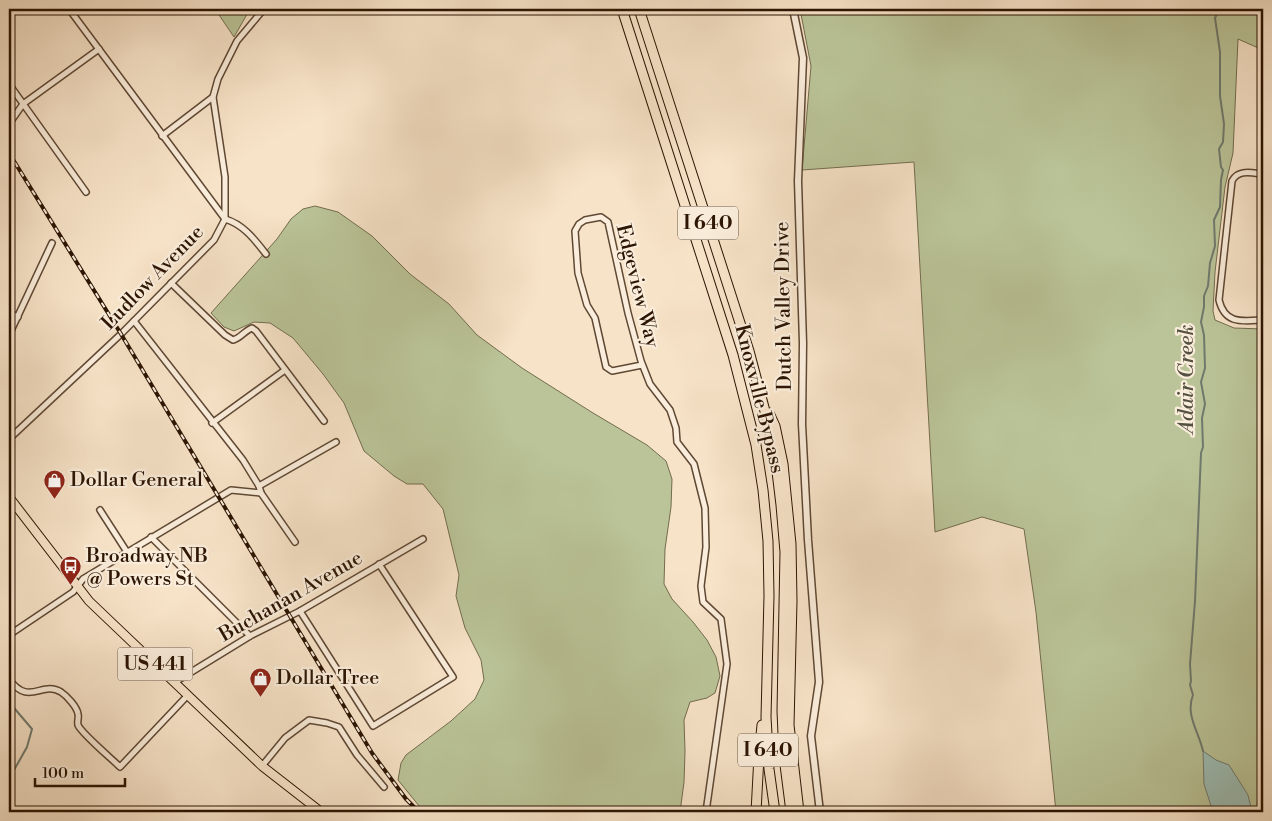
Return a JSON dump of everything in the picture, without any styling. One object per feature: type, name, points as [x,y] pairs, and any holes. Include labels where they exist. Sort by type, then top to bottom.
[{"type":"highway","name":"Knoxville Bypass","points":[[622,9],[733,355],[753,428],[763,490],[769,559],[766,688],[769,769],[775,812]]},
{"type":"highway","name":"Knoxville Bypass","points":[[639,9],[749,351],[762,400],[777,471],[784,544],[783,727],[791,812]]},
{"type":"highway","points":[[762,400],[775,426],[788,506],[792,601],[789,725],[799,812]]},
{"type":"highway","points":[[756,812],[759,756],[766,688]]},
{"type":"main road","name":"US 441","points":[[9,497],[77,586],[90,600],[262,766],[321,812]]},
{"type":"street","points":[[69,9],[225,219],[236,222],[255,240],[266,254]]},
{"type":"street","points":[[162,136],[213,97],[218,79],[237,41],[264,9]]},
{"type":"street","name":"Dutch Valley Drive","points":[[793,9],[803,58],[798,181],[803,343],[802,424],[808,540],[819,682],[811,736],[820,812]]},
{"type":"street","points":[[9,124],[23,104],[99,49]]},
{"type":"street","points":[[9,84],[86,192]]},
{"type":"street","name":"Ludlow Avenue","points":[[9,439],[134,321],[214,240],[225,219],[225,177],[213,97]]},
{"type":"street","points":[[1263,174],[1241,173],[1234,176],[1232,181],[1219,300],[1223,311],[1232,319],[1263,320]]},
{"type":"street","name":"Edgeview Way","points":[[642,365],[612,371],[606,366],[595,318],[587,305],[578,273],[575,231],[579,224],[586,220],[601,217],[608,222],[628,313],[642,365],[650,384],[670,410],[676,428],[677,442],[694,464],[705,508],[706,547],[702,586],[703,602],[721,619],[727,664],[706,812]]},
{"type":"street","points":[[9,335],[52,243]]},
{"type":"street","points":[[171,283],[225,336],[233,340],[246,330],[252,328],[256,331],[324,421]]},
{"type":"street","points":[[9,313],[18,317]]},
{"type":"street","points":[[134,321],[212,423],[243,460],[259,486],[261,493],[295,542]]},
{"type":"street","points":[[212,423],[286,370]]},
{"type":"street","points":[[259,486],[336,442]]},
{"type":"street","points":[[9,635],[73,592],[83,579],[230,490],[261,493]]},
{"type":"street","points":[[100,510],[127,552]]},
{"type":"street","points":[[151,537],[250,636]]},
{"type":"street","name":"Buchanan Avenue","points":[[175,682],[250,636],[300,611],[424,539]]},
{"type":"street","points":[[300,611],[373,726],[453,677],[379,564]]},
{"type":"street","points":[[9,679],[22,692],[52,689],[62,692],[77,711],[79,728],[120,767],[188,696]]},
{"type":"street","points":[[262,766],[285,738],[309,720],[327,723],[339,727],[357,755],[384,787]]},
{"type":"green space","points":[[215,9],[250,9],[234,37]]},
{"type":"green space","points":[[800,9],[1263,9],[1263,50],[1238,39],[1233,153],[1225,187],[1215,272],[1213,311],[1215,320],[1234,328],[1263,329],[1263,812],[1056,812],[1036,612],[1024,529],[982,517],[935,532],[914,162],[802,170],[811,66]]},
{"type":"green space","points":[[315,206],[338,212],[372,236],[410,274],[449,304],[477,335],[522,368],[647,445],[666,461],[672,479],[671,507],[665,549],[664,584],[672,599],[707,640],[716,657],[720,676],[715,693],[707,698],[690,702],[684,720],[684,782],[680,812],[424,812],[398,780],[401,763],[406,755],[451,721],[475,699],[484,680],[481,660],[465,628],[456,596],[459,575],[443,509],[423,484],[407,484],[394,476],[364,451],[344,403],[293,338],[270,323],[254,322],[234,331],[224,327],[211,313],[277,239],[291,219],[303,209]]},
{"type":"water","points":[[1203,751],[1216,760],[1229,765],[1248,795],[1252,812],[1213,812],[1204,784]]},
{"type":"waterway","name":"Adair Creek","points":[[1203,751],[1191,710],[1193,695],[1190,685],[1190,664],[1195,601],[1201,453],[1203,447],[1202,418],[1205,404],[1201,382],[1205,368],[1204,335],[1201,322],[1210,263],[1215,246],[1214,220],[1220,207],[1223,170],[1219,149],[1223,142],[1224,124],[1220,96],[1220,52],[1215,18],[1219,9]]},
{"type":"waterway","points":[[9,702],[32,729],[27,747],[9,779]]},
{"type":"railway","points":[[9,153],[121,334],[372,753],[406,799],[419,812]]},
{"type":"place","name":"Dollar General","points":[[54,499]]},
{"type":"place","name":"Broadway NB @ Powers St","points":[[70,586]]},
{"type":"place","name":"Dollar Tree","points":[[260,697]]}]
